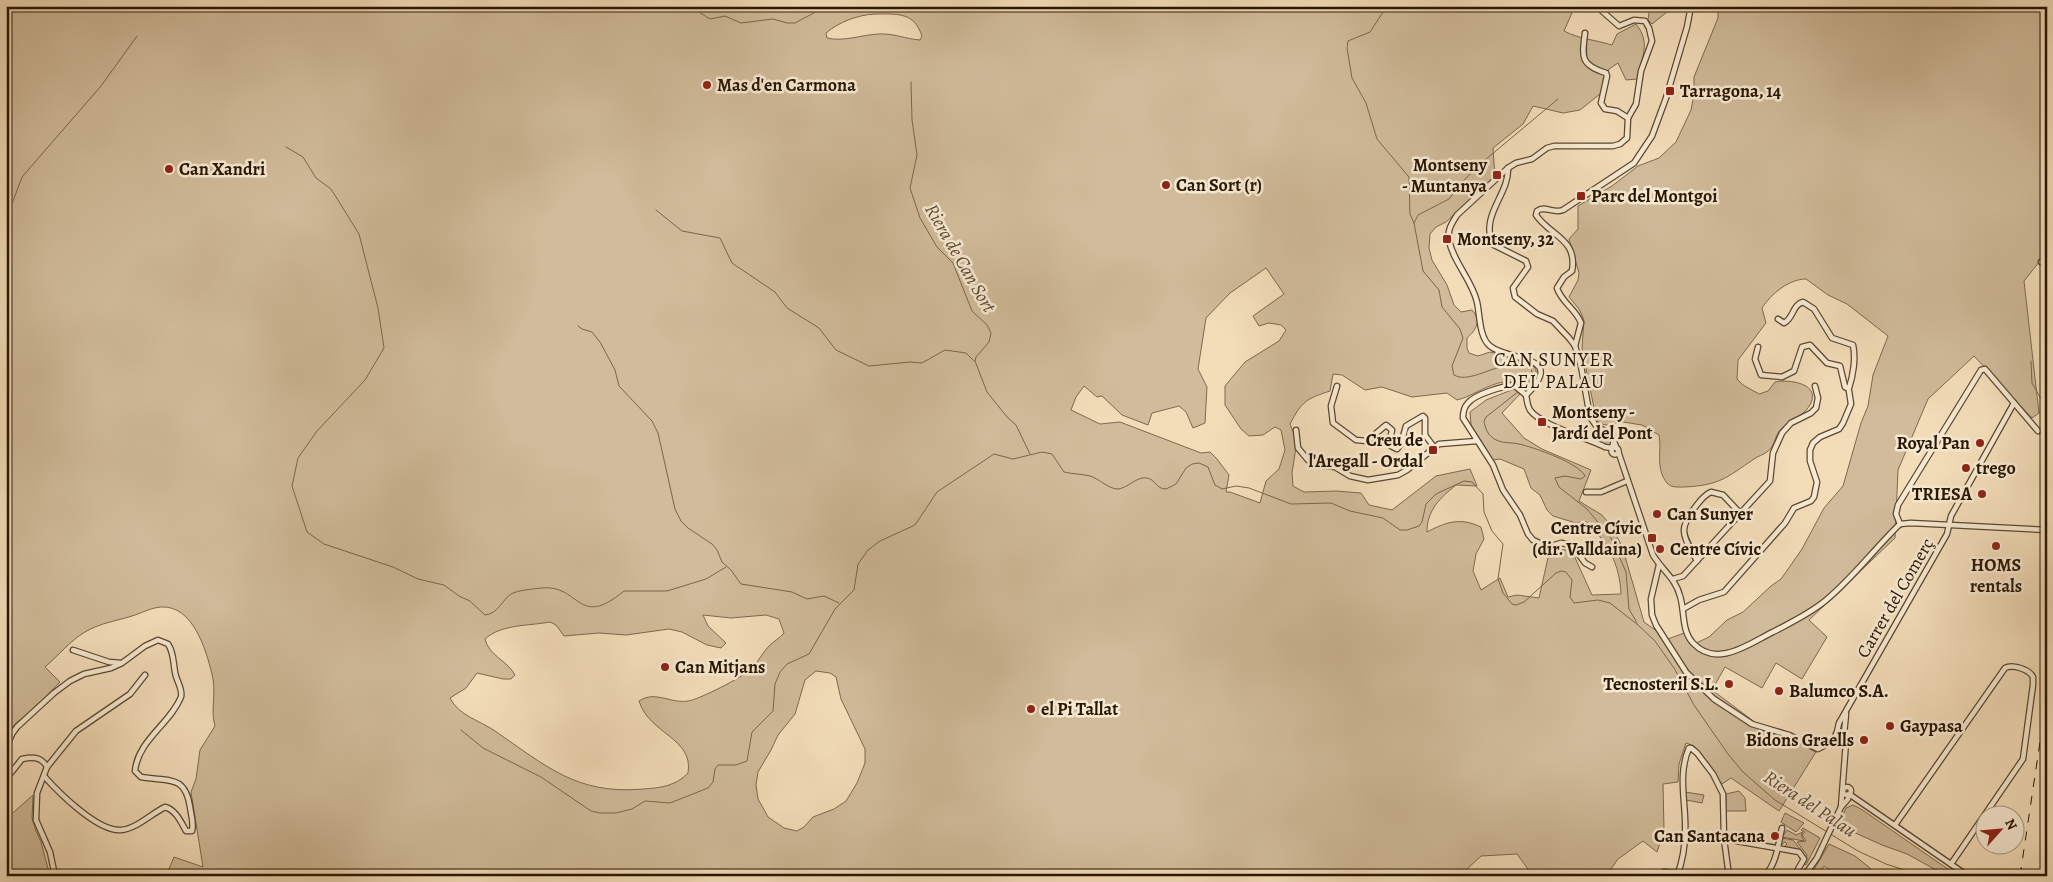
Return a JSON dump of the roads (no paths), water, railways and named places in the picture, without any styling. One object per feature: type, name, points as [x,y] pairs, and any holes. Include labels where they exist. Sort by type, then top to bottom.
[{"type":"street","points":[[1575,346],[1581,323],[1574,310],[1560,296],[1557,288],[1564,277],[1572,272],[1573,260],[1562,237],[1539,220],[1536,215],[1537,211],[1545,208],[1557,212],[1563,210],[1634,163],[1656,127],[1687,27],[1691,6]]},
{"type":"street","points":[[1526,395],[1541,375],[1539,369],[1533,361],[1500,351],[1489,345],[1482,330],[1475,295],[1453,252],[1448,237],[1452,223],[1457,215],[1508,168],[1516,163],[1532,159],[1547,148],[1554,146],[1617,146],[1627,138],[1628,118],[1636,104],[1641,71],[1652,41],[1651,33],[1645,21],[1634,20],[1619,26],[1602,11]]},
{"type":"street","points":[[1585,33],[1583,49],[1585,60],[1592,69],[1606,73],[1607,76],[1601,103],[1605,109],[1617,111],[1628,118]]},
{"type":"street","points":[[1508,168],[1506,181],[1491,216],[1492,244],[1526,260],[1528,268],[1513,288],[1515,297],[1537,314],[1553,321],[1575,346],[1586,389],[1590,417],[1597,427],[1608,430],[1614,440],[1615,451],[1653,555],[1659,565],[1673,579],[1680,595],[1684,624],[1693,643],[1700,649],[1711,653],[1732,652],[1791,624],[1826,600],[1900,524],[2047,530]]},
{"type":"street","points":[[1683,609],[1699,600],[1724,592],[1785,523],[1794,508],[1811,501],[1814,497],[1817,482],[1810,461],[1810,450],[1820,437],[1839,429],[1849,411],[1850,398],[1848,389],[1853,369],[1853,345],[1832,338],[1814,309],[1803,302],[1796,306],[1787,321],[1784,322],[1778,319]]},
{"type":"street","points":[[1758,348],[1756,359],[1761,375],[1782,377],[1794,371],[1802,347],[1810,344],[1827,363],[1840,366],[1844,387],[1848,389]]},
{"type":"street","points":[[1900,524],[1896,514],[1898,505],[1981,370],[1985,369],[2038,431]]},
{"type":"street","points":[[1592,566],[1584,562],[1572,545],[1561,543],[1548,547],[1533,540],[1528,534],[1520,514],[1503,490],[1493,465],[1463,418],[1465,408],[1470,400],[1493,390],[1514,385],[1526,395],[1529,409],[1536,416],[1615,451]]},
{"type":"street","points":[[1337,386],[1331,420],[1335,426],[1356,440],[1367,441],[1386,425],[1392,430],[1389,445],[1397,449],[1401,444],[1406,426],[1423,416],[1425,418],[1425,435],[1434,446]]},
{"type":"street","points":[[1673,579],[1683,576],[1770,481],[1773,453],[1782,433],[1791,423],[1811,413],[1816,408],[1818,398],[1814,386]]},
{"type":"street","name":"Carrer del Comerç","points":[[1659,565],[1652,599],[1652,615],[1677,660],[1699,686],[1714,699],[1752,724],[1789,735],[1818,750],[1823,748],[1839,736],[1847,709],[1947,534],[1951,516],[2014,403]]},
{"type":"street","points":[[1296,430],[1298,448],[1308,460],[1318,465],[1335,467],[1350,476],[1368,480],[1398,475],[1439,444],[1477,441]]},
{"type":"street","points":[[1586,492],[1601,492],[1627,481]]},
{"type":"street","points":[[1697,561],[1687,542],[1684,523],[1704,496],[1711,492],[1723,495],[1740,513]]},
{"type":"street","points":[[6,748],[17,727],[70,681],[84,674],[112,668],[145,646],[158,640],[168,644],[171,649],[175,674],[182,693],[181,697],[145,745],[138,758],[135,771],[141,777],[176,782],[184,787],[188,794],[192,830],[186,831],[175,813],[171,809],[165,808],[130,828],[122,830],[108,828],[61,796],[44,776]]},
{"type":"street","points":[[73,650],[109,662],[122,663]]},
{"type":"street","points":[[1895,825],[2006,668],[2013,666],[2030,674],[2033,678],[2033,686],[2023,759],[1951,864]]},
{"type":"street","points":[[55,876],[50,852],[36,820],[38,793],[47,767],[76,731],[130,694],[145,675]]},
{"type":"street","name":"Carrer del Comerç","points":[[1839,736],[1847,709]]},
{"type":"street","points":[[1839,736],[1845,748],[1842,772],[1843,790],[1840,807]]},
{"type":"street","points":[[1677,874],[1685,832],[1683,783],[1686,756],[1689,748],[1691,748],[1697,753],[1720,784],[1723,794],[1724,839],[1729,876]]},
{"type":"street","points":[[6,780],[14,767],[22,759],[41,759],[47,767]]},
{"type":"street","points":[[1842,772],[1849,793],[1968,876]]},
{"type":"street","points":[[1843,790],[1845,787],[1854,798],[1860,800]]},
{"type":"street","points":[[1804,876],[1817,858],[1840,807],[1849,793]]},
{"type":"street","points":[[1765,876],[1771,869],[1778,849],[1782,828]]},
{"type":"street","points":[[1685,832],[1799,852],[1804,857],[1794,876]]},
{"type":"street","points":[[1664,872],[1707,876]]},
{"type":"waterway","points":[[689,6],[710,19],[725,16],[741,23],[773,19],[795,23],[825,7],[848,6]]},
{"type":"waterway","points":[[1387,6],[1370,32],[1348,41],[1347,48],[1352,78],[1366,103],[1377,139],[1409,177],[1410,214],[1414,223]]},
{"type":"waterway","points":[[6,220],[22,177],[101,86],[137,36]]},
{"type":"waterway","name":"Riera de Can Sort","points":[[911,82],[912,120],[917,155],[910,188],[920,218],[937,247],[953,263],[972,311],[987,325],[991,333],[989,342],[976,357],[975,361],[987,392],[1016,425],[1030,454]]},
{"type":"waterway","points":[[1522,388],[1529,381],[1532,373],[1530,366],[1521,363],[1501,366],[1470,377],[1454,375],[1452,366],[1463,338],[1460,329],[1442,307],[1439,290],[1423,271],[1414,223],[1418,215],[1449,199],[1463,181],[1485,160],[1558,99]]},
{"type":"waterway","points":[[286,147],[303,157],[316,178],[331,189],[359,234],[378,308],[384,348],[365,380],[317,431],[298,458],[292,486],[307,532],[324,544],[393,567],[418,579],[444,585],[459,596],[470,601],[485,615],[497,609],[511,594],[522,591],[541,588],[554,589],[564,592],[580,603],[588,606],[597,606],[609,602],[624,591],[667,591],[706,579],[726,567]]},
{"type":"waterway","points":[[656,210],[682,231],[720,238],[732,263],[775,292],[787,308],[819,328],[836,350],[869,366],[910,362],[922,363],[945,350],[966,353],[974,361]]},
{"type":"waterway","points":[[578,326],[592,332],[600,342],[615,370],[619,386],[652,421],[658,433],[675,509],[681,521],[712,544],[722,562],[731,570],[741,584],[792,592],[807,599],[824,596],[839,603]]},
{"type":"waterway","points":[[2031,361],[2032,383],[2047,409]]},
{"type":"waterway","points":[[1519,391],[1486,417],[1484,421],[1487,430],[1496,440],[1516,443],[1544,452],[1574,466],[1585,476],[1581,479],[1565,476],[1555,478],[1559,487],[1587,509],[1611,538],[1626,572],[1629,609],[1637,623]]},
{"type":"waterway","name":"Riera del Palau","points":[[461,730],[483,748],[541,777],[591,811],[616,813],[632,809],[645,801],[670,803],[708,788],[713,782],[715,769],[718,765],[736,765],[747,761],[752,732],[773,711],[775,684],[780,672],[787,664],[809,654],[835,609],[854,590],[858,564],[868,550],[880,541],[915,525],[937,492],[994,454],[1013,459],[1042,452],[1052,454],[1064,472],[1090,476],[1114,489],[1125,487],[1143,478],[1150,479],[1163,489],[1166,489],[1176,484],[1186,468],[1192,464],[1199,463],[1208,467],[1215,485],[1222,489],[1236,486],[1249,488],[1291,504],[1331,503],[1350,511],[1383,518],[1400,530],[1419,526],[1422,522],[1426,504],[1436,494],[1464,481],[1472,482],[1483,494],[1484,512],[1492,531],[1503,544],[1498,579],[1503,593],[1512,604],[1516,605],[1524,602],[1556,573],[1566,572],[1572,580],[1570,597],[1574,603],[1598,600],[1610,603],[1655,641],[1674,668],[1694,705],[1728,754],[1743,772],[1775,800],[1858,851],[1886,864],[1923,876]]},
{"type":"railway","points":[[2020,876],[2047,695]]},
{"type":"place","name":"Mas d'en Carmona","points":[[707,85]]},
{"type":"place","name":"Tarragona, 14","points":[[1670,91]]},
{"type":"place","name":"Can Xandri","points":[[169,169]]},
{"type":"place","name":"Montseny - Muntanya","points":[[1497,175]]},
{"type":"place","name":"Can Sort (r)","points":[[1166,185]]},
{"type":"place","name":"Parc del Montgoi","points":[[1581,196]]},
{"type":"place","name":"Montseny, 32","points":[[1447,239]]},
{"type":"place","name":"Montseny - Jardí del Pont","points":[[1542,422]]},
{"type":"place","name":"Royal Pan","points":[[1980,443]]},
{"type":"place","name":"Creu de l'Aregall - Ordal","points":[[1433,450]]},
{"type":"place","name":"trego","points":[[1966,468]]},
{"type":"place","name":"TRIESA","points":[[1982,494]]},
{"type":"place","name":"Can Sunyer","points":[[1657,514]]},
{"type":"place","name":"Centre Cívic (dir. Valldaina)","points":[[1652,538]]},
{"type":"place","name":"HOMS rentals","points":[[1996,546]]},
{"type":"place","name":"Centre Cívic","points":[[1660,549]]},
{"type":"place","name":"Can Mitjans","points":[[665,667]]},
{"type":"place","name":"Tecnosteril S.L.","points":[[1729,684]]},
{"type":"place","name":"Balumco S.A.","points":[[1779,691]]},
{"type":"place","name":"el Pi Tallat","points":[[1031,709]]},
{"type":"place","name":"Gaypasa","points":[[1890,726]]},
{"type":"place","name":"Bidons Graells","points":[[1864,740]]},
{"type":"place","name":"Can Santacana","points":[[1775,836]]},
{"type":"district","name":"CAN SUNYER DEL PALAU","points":[[1554,371]]}]
